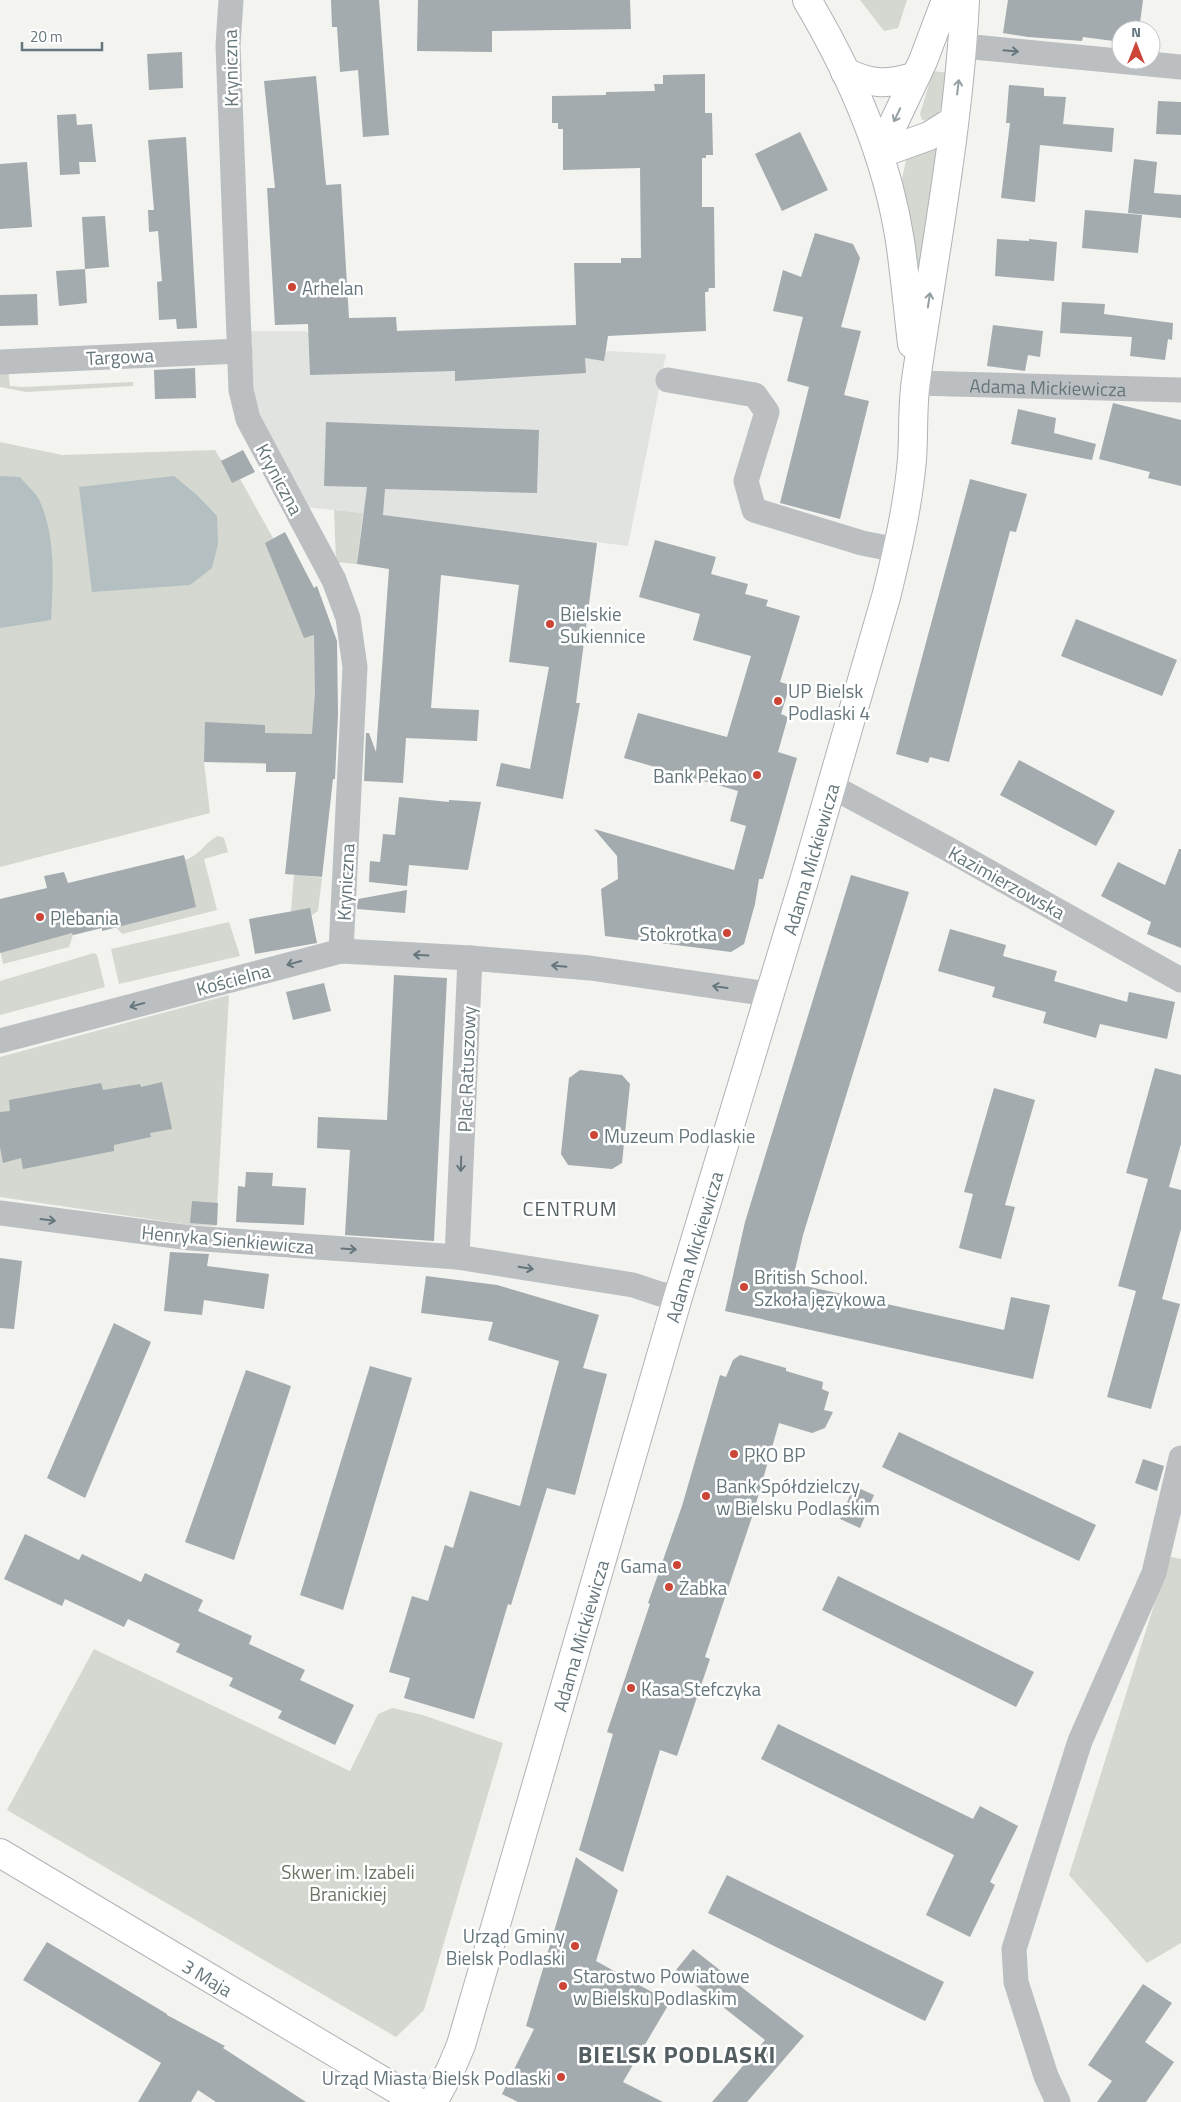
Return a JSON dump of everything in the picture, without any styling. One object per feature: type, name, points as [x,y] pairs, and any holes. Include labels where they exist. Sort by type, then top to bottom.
[{"type":"main road","name":"Adama Mickiewicza","points":[[807,0],[845,72],[866,118],[879,154],[900,240],[916,382]]},
{"type":"main road","points":[[879,154],[916,76],[946,0]]},
{"type":"main road","name":"Adama Mickiewicza","points":[[433,2102],[450,2071],[461,2045],[678,1298],[886,597],[897,550],[912,461],[916,382],[938,241],[963,46],[965,0]]},
{"type":"main road","points":[[845,72],[859,79],[876,83],[894,83],[916,76]]},
{"type":"main road","points":[[879,154],[929,136],[953,121]]},
{"type":"main road","name":"3 Maja","points":[[0,1853],[418,2102]]},
{"type":"street","name":"Kryniczna","points":[[231,0],[228,45],[241,390],[248,419],[334,580],[348,618],[355,667],[341,950]]},
{"type":"street","points":[[963,46],[1181,67]]},
{"type":"street","name":"Targowa","points":[[0,362],[240,350]]},
{"type":"street","points":[[668,380],[755,396],[767,412],[746,481],[754,510],[862,543],[897,550]]},
{"type":"street","name":"Adama Mickiewicza","points":[[916,382],[1181,390]]},
{"type":"street","name":"Kazimierzowska","points":[[831,786],[948,849],[1181,980]]},
{"type":"street","name":"Kościelna","points":[[0,1041],[341,950],[470,958]]},
{"type":"street","points":[[470,958],[590,968],[769,994]]},
{"type":"street","name":"Plac Ratuszowy","points":[[457,1256],[470,958]]},
{"type":"street","name":"Henryka Sienkiewicza","points":[[0,1213],[191,1238],[457,1256]]},
{"type":"street","points":[[457,1256],[633,1285],[678,1298]]},
{"type":"street","points":[[1058,2102],[1046,2076],[1016,1982],[1014,1949],[1080,1741],[1154,1573],[1181,1458]]},
{"type":"shaded area","points":[[560,325],[562,351],[593,344],[607,345],[606,351],[666,354],[628,546],[294,506],[248,419],[240,331],[305,331],[310,334]]},
{"type":"shaded area","points":[[0,476],[20,477],[35,493],[46,518],[53,576],[51,620],[0,628]]},
{"type":"shaded area","points":[[174,476],[197,495],[217,516],[218,544],[212,568],[190,585],[92,592],[79,487]]},
{"type":"green space","points":[[860,0],[907,0],[898,28],[884,31]]},
{"type":"green space","points":[[933,71],[949,73],[945,96],[936,115],[930,119],[922,120],[920,114]]},
{"type":"green space","points":[[939,146],[921,272],[918,269],[902,179],[907,156]]},
{"type":"green space","points":[[0,369],[8,369],[10,386],[133,382],[133,386],[26,392],[0,387]]},
{"type":"green space","points":[[0,442],[62,455],[215,450],[219,457],[240,479],[273,538],[315,634],[318,766],[204,762],[210,813],[0,867]]},
{"type":"green space","points":[[334,510],[363,513],[357,564],[336,562]]},
{"type":"green space","points":[[218,836],[224,838],[228,852],[204,859],[217,910],[122,934],[116,927],[185,860],[196,854]]},
{"type":"green space","points":[[294,874],[322,878],[318,911],[312,915],[291,911]]},
{"type":"green space","points":[[0,899],[84,933],[73,935],[69,947],[3,964],[0,949]]},
{"type":"green space","points":[[229,922],[240,956],[119,984],[111,949]]},
{"type":"green space","points":[[94,953],[97,955],[105,987],[0,1015],[0,981]]},
{"type":"green space","points":[[229,995],[216,1226],[190,1225],[0,1197],[0,1057]]},
{"type":"green space","points":[[1171,1557],[1181,1559],[1181,1943],[1147,1963],[1069,1875],[1166,1567]]},
{"type":"green space","name":"Skwer im. Izabeli Branickiej","points":[[94,1649],[350,1771],[378,1714],[392,1708],[423,1715],[503,1743],[424,2010],[396,2037],[7,1810]]},
{"type":"building","points":[[331,0],[379,0],[389,135],[363,137],[358,70],[340,72],[337,27],[332,27]]},
{"type":"building","points":[[418,0],[630,0],[631,29],[492,31],[492,52],[417,51]]},
{"type":"building","points":[[1008,0],[1143,0],[1140,20],[1111,20],[1111,41],[1083,37],[1082,41],[1003,33]]},
{"type":"building","points":[[182,52],[183,88],[149,90],[147,54]]},
{"type":"building","points":[[705,74],[705,113],[712,113],[713,155],[706,155],[706,158],[702,158],[702,207],[714,207],[715,288],[709,288],[708,292],[705,292],[706,331],[608,336],[604,361],[585,358],[586,373],[455,381],[455,371],[310,375],[308,324],[275,325],[267,188],[275,188],[264,81],[316,76],[326,185],[341,184],[349,318],[396,317],[397,331],[576,325],[574,263],[621,263],[621,258],[641,258],[640,168],[563,170],[563,129],[558,129],[558,123],[552,123],[552,96],[606,95],[606,92],[655,91],[654,84],[663,84],[663,75]]},
{"type":"building","points":[[1009,85],[1044,88],[1044,96],[1066,97],[1063,124],[1114,128],[1112,152],[1040,145],[1035,202],[1001,198],[1010,123],[1006,123]]},
{"type":"building","points":[[1158,101],[1181,102],[1181,135],[1156,134]]},
{"type":"building","points":[[76,114],[77,125],[92,124],[96,162],[79,162],[80,174],[60,175],[57,115]]},
{"type":"building","points":[[800,132],[828,190],[782,211],[755,154]]},
{"type":"building","points":[[186,137],[197,328],[177,329],[176,319],[159,320],[157,282],[162,281],[158,231],[149,232],[148,210],[154,210],[148,140]]},
{"type":"building","points":[[1134,159],[1157,162],[1154,193],[1181,195],[1181,218],[1128,213]]},
{"type":"building","points":[[27,162],[32,227],[0,229],[0,164]]},
{"type":"building","points":[[1085,210],[1142,215],[1138,253],[1082,248]]},
{"type":"building","points":[[105,216],[109,267],[85,269],[82,217]]},
{"type":"building","points":[[815,233],[853,244],[860,258],[841,327],[861,331],[844,395],[869,401],[840,519],[780,503],[809,387],[787,381],[803,317],[773,311],[783,270],[801,277]]},
{"type":"building","points":[[997,239],[1029,241],[1029,239],[1057,242],[1054,281],[995,276]]},
{"type":"building","points":[[85,269],[87,303],[59,306],[56,271]]},
{"type":"building","points":[[37,294],[38,325],[0,326],[0,295]]},
{"type":"building","points":[[1062,302],[1105,304],[1104,314],[1173,323],[1172,340],[1168,339],[1165,360],[1130,356],[1132,337],[1060,333]]},
{"type":"building","points":[[993,325],[1043,331],[1040,357],[1028,355],[1025,371],[987,366]]},
{"type":"building","points":[[195,368],[196,398],[155,399],[154,370]]},
{"type":"building","points":[[1113,403],[1181,420],[1181,486],[1148,478],[1150,472],[1099,459]]},
{"type":"building","points":[[1018,409],[1056,418],[1054,433],[1096,444],[1092,460],[1011,444]]},
{"type":"building","points":[[326,422],[539,430],[537,493],[385,489],[383,515],[597,543],[576,703],[580,703],[563,799],[496,786],[501,763],[530,769],[549,667],[509,662],[519,585],[441,575],[431,708],[479,710],[477,741],[406,738],[403,783],[364,781],[366,733],[369,733],[376,752],[389,569],[357,564],[367,487],[324,486]]},
{"type":"building","points":[[243,450],[255,472],[232,483],[221,461]]},
{"type":"building","points":[[970,479],[1027,494],[1016,532],[1010,531],[949,762],[930,757],[928,763],[896,754]]},
{"type":"building","points":[[285,532],[314,588],[317,586],[337,641],[338,714],[335,779],[333,779],[322,877],[285,874],[296,772],[266,772],[266,763],[204,762],[205,722],[265,725],[265,733],[312,734],[315,692],[314,635],[304,638],[265,543]]},
{"type":"building","points":[[655,540],[716,557],[711,574],[748,584],[745,594],[768,600],[766,606],[800,616],[780,682],[790,685],[781,714],[788,717],[778,752],[797,758],[763,879],[759,879],[755,904],[744,944],[731,952],[605,936],[601,889],[618,879],[617,856],[594,829],[734,870],[746,826],[730,821],[738,791],[624,758],[638,713],[727,737],[751,656],[693,640],[700,614],[639,597]]},
{"type":"building","points":[[1076,619],[1177,660],[1162,696],[1061,656]]},
{"type":"building","points":[[1019,760],[1115,811],[1096,846],[1000,795]]},
{"type":"building","points":[[399,797],[449,802],[449,800],[481,802],[468,870],[409,865],[407,886],[369,882],[370,861],[380,862],[383,834],[395,835]]},
{"type":"building","points":[[1179,849],[1181,849],[1181,948],[1147,934],[1151,922],[1101,896],[1118,862],[1165,885]]},
{"type":"building","points":[[184,855],[196,907],[102,931],[102,928],[73,935],[72,933],[0,953],[0,899],[47,888],[44,876],[64,872],[68,883]]},
{"type":"building","points":[[851,875],[909,892],[803,1235],[792,1283],[1004,1330],[1011,1297],[1050,1305],[1033,1379],[725,1311],[745,1222]]},
{"type":"building","points":[[407,890],[405,913],[357,909],[358,899]]},
{"type":"building","points":[[310,908],[317,943],[255,954],[249,919]]},
{"type":"building","points":[[950,929],[1006,945],[1003,956],[1057,971],[1054,981],[1127,1002],[1129,992],[1175,1002],[1167,1039],[1100,1024],[1096,1038],[1043,1023],[1046,1012],[992,997],[995,987],[938,971]]},
{"type":"building","points":[[394,975],[447,978],[434,1241],[345,1235],[350,1150],[317,1148],[318,1117],[387,1120]]},
{"type":"building","points":[[324,983],[331,1011],[293,1020],[286,992]]},
{"type":"building","points":[[1155,1068],[1181,1075],[1181,1144],[1169,1187],[1181,1190],[1181,1229],[1162,1299],[1180,1304],[1151,1409],[1107,1397],[1136,1291],[1118,1286],[1148,1179],[1126,1173]]},
{"type":"building","name":"Muzeum Podlaskie","points":[[580,1070],[622,1075],[630,1084],[622,1163],[612,1169],[568,1165],[561,1154],[569,1078]]},
{"type":"building","points":[[162,1082],[172,1129],[150,1133],[151,1137],[114,1145],[114,1151],[23,1169],[21,1158],[3,1163],[0,1147],[0,1112],[10,1111],[9,1100],[101,1083],[103,1090],[140,1084],[141,1087]]},
{"type":"building","points":[[994,1088],[1035,1100],[1005,1205],[1015,1207],[1001,1259],[959,1248],[973,1194],[964,1192]]},
{"type":"building","points":[[246,1172],[273,1173],[272,1186],[306,1188],[304,1225],[236,1222],[238,1186],[245,1187]]},
{"type":"building","points":[[192,1201],[218,1203],[217,1225],[190,1223]]},
{"type":"building","points":[[170,1252],[209,1254],[207,1266],[269,1274],[264,1309],[204,1300],[202,1315],[164,1311]]},
{"type":"building","points":[[0,1258],[22,1261],[14,1329],[0,1328]]},
{"type":"building","points":[[426,1276],[497,1285],[599,1315],[583,1368],[607,1374],[575,1495],[547,1488],[511,1605],[508,1604],[474,1719],[404,1698],[410,1678],[389,1672],[412,1596],[428,1601],[445,1545],[453,1548],[470,1491],[520,1506],[559,1361],[488,1340],[493,1322],[421,1313]]},
{"type":"building","points":[[114,1323],[151,1342],[85,1498],[47,1478]]},
{"type":"building","points":[[740,1355],[786,1368],[786,1371],[823,1382],[822,1389],[829,1392],[824,1410],[833,1412],[825,1428],[812,1433],[779,1423],[753,1514],[705,1657],[710,1659],[677,1756],[660,1750],[623,1872],[579,1850],[613,1734],[607,1732],[650,1604],[648,1603],[682,1506],[720,1375],[726,1377],[733,1360]]},
{"type":"building","points":[[370,1366],[412,1378],[343,1610],[300,1595]]},
{"type":"building","points":[[246,1370],[291,1386],[234,1560],[185,1542]]},
{"type":"building","points":[[899,1432],[1096,1525],[1079,1561],[882,1467]]},
{"type":"building","points":[[1143,1459],[1164,1466],[1157,1491],[1135,1483]]},
{"type":"building","points":[[854,1486],[874,1495],[860,1528],[840,1519]]},
{"type":"building","points":[[25,1534],[79,1560],[82,1554],[141,1582],[145,1573],[203,1600],[198,1611],[252,1636],[249,1644],[305,1670],[300,1680],[354,1705],[335,1745],[278,1718],[282,1711],[229,1686],[233,1678],[176,1652],[180,1644],[128,1619],[124,1627],[65,1599],[62,1606],[4,1579]]},
{"type":"building","points":[[838,1576],[1034,1672],[1016,1707],[822,1610]]},
{"type":"building","points":[[778,1724],[973,1819],[980,1806],[1018,1826],[990,1882],[995,1885],[970,1937],[926,1915],[954,1855],[761,1759]]},
{"type":"building","points":[[576,1857],[618,1890],[596,1961],[670,2002],[623,2082],[663,2102],[518,2102],[502,2094],[534,2029],[526,2026]]},
{"type":"building","points":[[727,1875],[944,1982],[925,2021],[708,1913]]},
{"type":"building","points":[[47,1942],[167,2015],[225,2046],[223,2048],[306,2102],[216,2102],[198,2090],[191,2102],[138,2102],[161,2063],[23,1980]]},
{"type":"building","points":[[693,1949],[804,2036],[747,2102],[712,2102],[765,2040],[676,1970]]},
{"type":"building","points":[[1143,1984],[1172,2003],[1145,2042],[1174,2062],[1146,2102],[1097,2102],[1112,2081],[1088,2065]]},
{"type":"place","name":"Arhelan","points":[[292,287]]},
{"type":"place","name":"Bielskie Sukiennice","points":[[550,624]]},
{"type":"place","name":"UP Bielsk Podlaski 4","points":[[778,701]]},
{"type":"place","name":"Bank Pekao","points":[[757,775]]},
{"type":"place","name":"Plebania","points":[[40,917]]},
{"type":"place","name":"Stokrotka","points":[[727,933]]},
{"type":"place","name":"Muzeum Podlaskie","points":[[594,1135]]},
{"type":"place","name":"British School. Szkoła językowa","points":[[744,1287]]},
{"type":"place","name":"PKO BP","points":[[734,1454]]},
{"type":"place","name":"Bank Spółdzielczy w Bielsku Podlaskim","points":[[706,1496]]},
{"type":"place","name":"Gama","points":[[677,1565]]},
{"type":"place","name":"Żabka","points":[[669,1587]]},
{"type":"place","name":"Kasa Stefczyka","points":[[631,1688]]},
{"type":"place","name":"Urząd Gminy Bielsk Podlaski","points":[[575,1946]]},
{"type":"place","name":"Starostwo Powiatowe w Bielsku Podlaskim","points":[[563,1986]]},
{"type":"place","name":"Urząd Miasta Bielsk Podlaski","points":[[561,2077]]},
{"type":"district","name":"CENTRUM","points":[[570,1208]]},
{"type":"district","name":"BIELSK PODLASKI","points":[[677,2054]]}]
